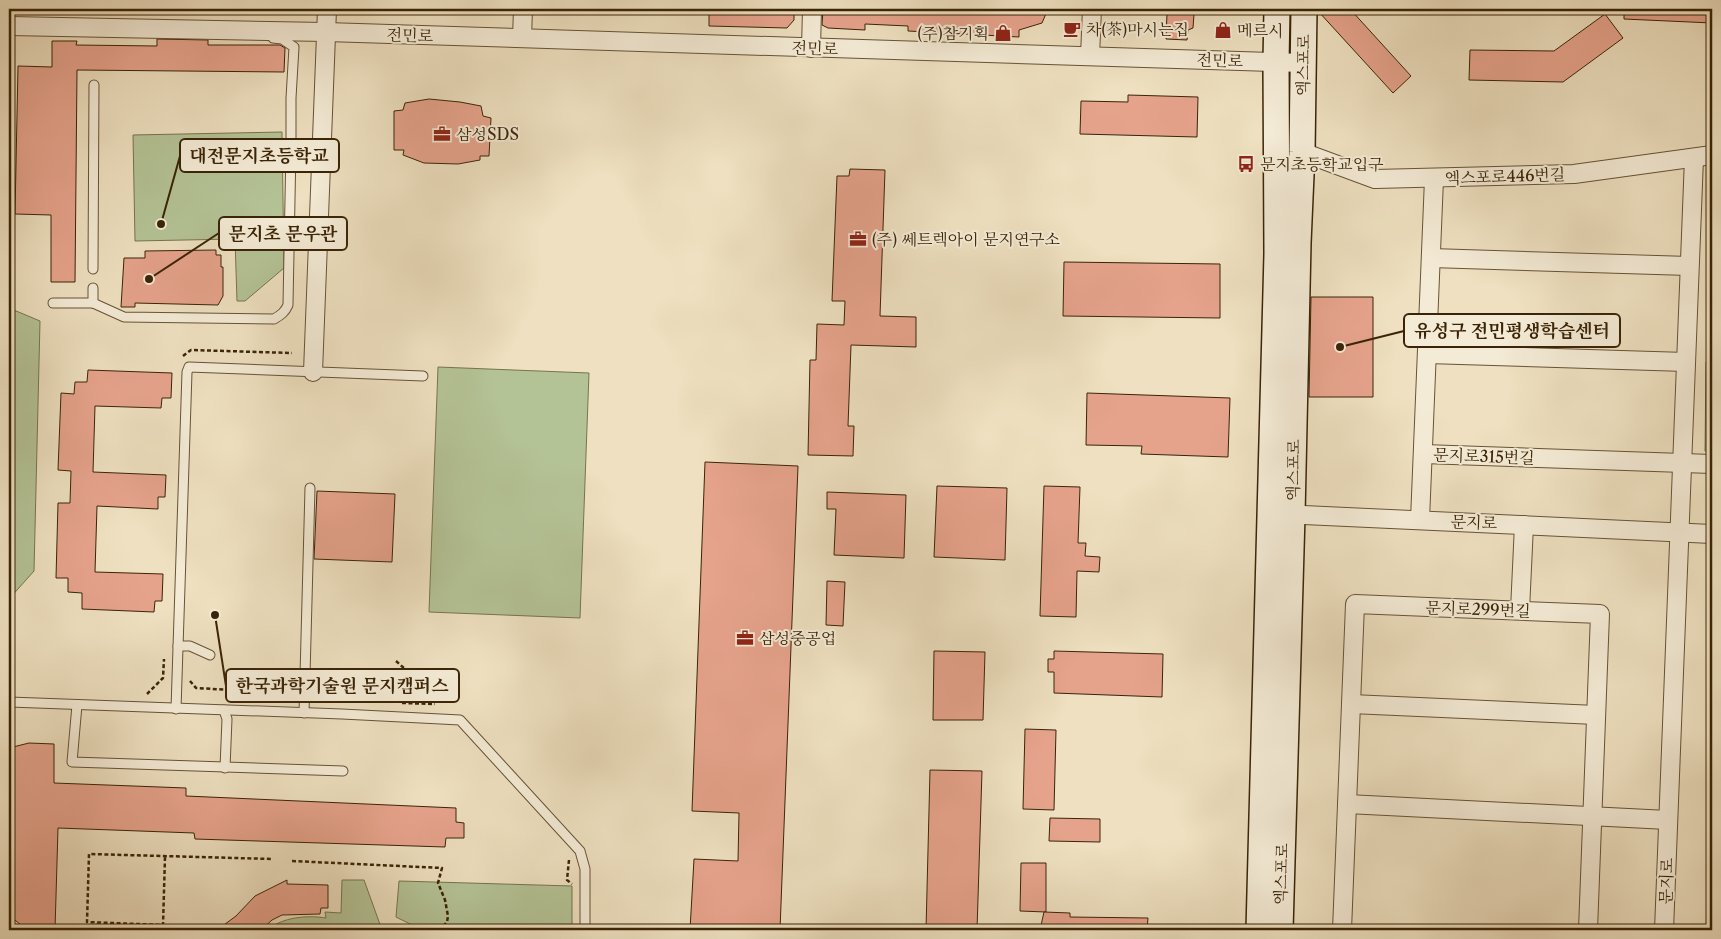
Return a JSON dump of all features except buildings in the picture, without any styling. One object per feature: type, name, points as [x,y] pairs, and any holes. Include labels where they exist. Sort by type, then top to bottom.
[{"type":"main road","name":"엑스포로","points":[[1277,9],[1277,254],[1281,514],[1280,930]]},
{"type":"main road","name":"엑스포로","points":[[1258,930],[1281,514],[1296,308],[1302,152],[1304,9]]},
{"type":"street","points":[[313,372],[327,9]]},
{"type":"street","points":[[522,38],[523,9]]},
{"type":"street","points":[[811,48],[812,9]]},
{"type":"street","points":[[1090,56],[1092,9]]},
{"type":"street","name":"전민로","points":[[9,26],[326,32],[1303,63]]},
{"type":"street","name":"엑스포로446번길","points":[[1302,152],[1375,179],[1574,174],[1712,155]]},
{"type":"street","name":"문지로","points":[[1664,930],[1694,158]]},
{"type":"street","name":"문지로315번길","points":[[1434,179],[1423,454],[1712,464]]},
{"type":"street","points":[[1431,258],[1689,266]]},
{"type":"street","points":[[1427,354],[1686,362]]},
{"type":"street","points":[[1420,520],[1423,454]]},
{"type":"street","name":"문지로","points":[[1281,514],[1712,534]]},
{"type":"street","points":[[1520,610],[1524,524]]},
{"type":"street","name":"문지로299번길","points":[[1342,930],[1355,604],[1600,614],[1588,930]]},
{"type":"street","points":[[1351,704],[1596,716]]},
{"type":"street","points":[[1347,804],[1668,820]]},
{"type":"lane","points":[[53,302],[93,303],[124,317],[274,319],[286,310],[288,304],[291,98],[294,47],[282,39],[225,37]]},
{"type":"lane","points":[[93,269],[94,85]]},
{"type":"lane","points":[[291,147],[322,147]]},
{"type":"lane","points":[[93,288],[93,303]]},
{"type":"lane","points":[[176,709],[181,596],[184,426],[187,372],[189,367],[423,376]]},
{"type":"lane","points":[[304,713],[310,488]]},
{"type":"lane","points":[[178,646],[190,646],[210,655]]},
{"type":"lane","points":[[9,702],[460,720],[580,851],[585,869],[585,930]]},
{"type":"lane","points":[[77,705],[72,762],[343,771]]},
{"type":"lane","points":[[224,710],[227,719],[225,768]]},
{"type":"path","points":[[178,361],[191,350],[292,353]]},
{"type":"path","points":[[147,695],[163,678],[164,657]]},
{"type":"path","points":[[396,661],[424,685],[435,704]]},
{"type":"path","points":[[190,682],[196,688],[268,692],[295,701]]},
{"type":"path","points":[[304,682],[424,685]]},
{"type":"path","points":[[165,857],[163,925],[87,922],[89,854],[272,859]]},
{"type":"path","points":[[569,854],[567,880],[575,885]]},
{"type":"path","points":[[292,861],[442,868],[438,883],[445,900],[448,916],[447,922],[440,930]]},
{"type":"path","points":[[97,923],[97,930]]},
{"type":"path","points":[[156,925],[156,930]]},
{"type":"path","points":[[385,930],[393,928],[401,930]]},
{"type":"green space","points":[[282,132],[284,268],[245,301],[237,301],[235,239],[135,241],[133,135]]},
{"type":"green space","points":[[9,308],[40,321],[34,571],[9,599]]},
{"type":"green space","points":[[1706,362],[1712,362],[1712,451],[1705,451]]},
{"type":"green space","points":[[438,367],[589,373],[580,618],[429,612]]},
{"type":"green space","points":[[342,880],[364,880],[382,930],[268,930],[280,922],[295,918],[326,918],[325,912],[341,913]]},
{"type":"green space","points":[[399,881],[572,886],[572,930],[419,930],[396,917]]},
{"type":"place","name":"차(茶)마시는집","points":[[1072,29]]},
{"type":"place","name":"메르시","points":[[1223,30]]},
{"type":"place","name":"(주)참기획","points":[[1003,33]]},
{"type":"place","name":"삼성SDS","points":[[442,134]]},
{"type":"place","name":"문지초등학교입구","points":[[1246,164]]},
{"type":"place","name":"대전문지초등학교","points":[[161,224]]},
{"type":"place","name":"(주) 쎄트렉아이 문지연구소","points":[[858,239]]},
{"type":"place","name":"문지초 문우관","points":[[149,279]]},
{"type":"place","name":"유성구 전민평생학습센터","points":[[1340,347]]},
{"type":"place","name":"한국과학기술원 문지캠퍼스","points":[[215,615]]},
{"type":"place","name":"삼성중공업","points":[[745,638]]}]
